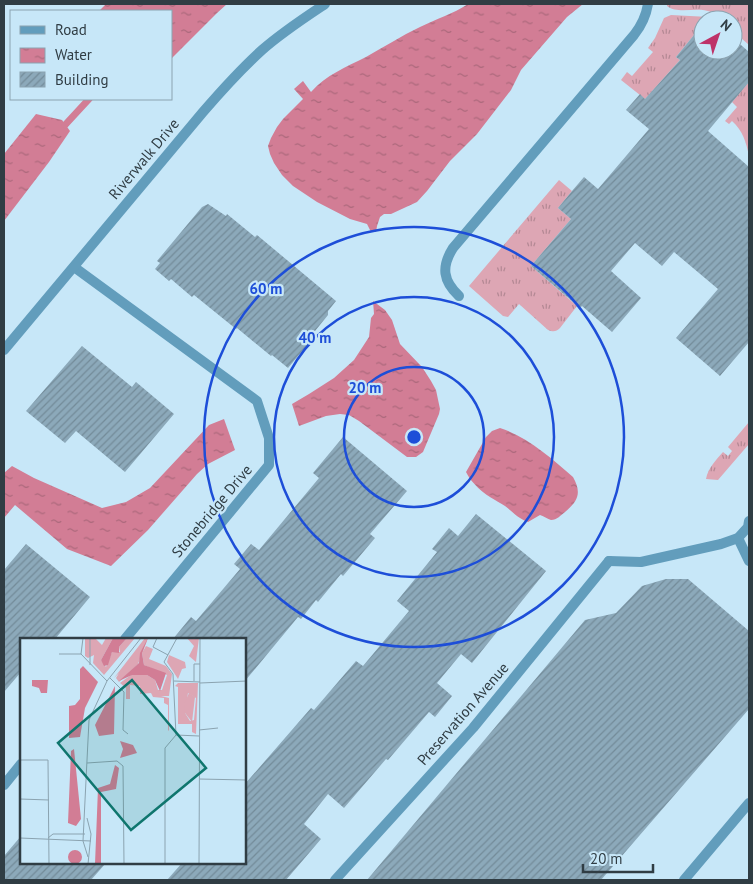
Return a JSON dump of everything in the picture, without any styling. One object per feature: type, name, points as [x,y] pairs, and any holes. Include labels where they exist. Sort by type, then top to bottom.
[{"type":"street","name":"Riverwalk Drive","points":[[4,350],[232,78],[295,24],[325,4]]},
{"type":"street","points":[[459,296],[451,289],[446,279],[447,258],[453,248],[642,25],[648,4]]},
{"type":"street","name":"Stonebridge Drive","points":[[74,267],[257,402],[268,438],[269,465],[126,638]]},
{"type":"street","points":[[749,521],[748,527],[738,538],[749,561]]},
{"type":"street","name":"Preservation Avenue","points":[[335,880],[474,728],[609,561],[641,562],[721,544],[738,538]]},
{"type":"street","points":[[4,785],[20,765]]},
{"type":"street","points":[[684,880],[749,802]]},
{"type":"green space","points":[[667,4],[749,4],[749,45],[743,40],[743,10],[677,10],[667,6]]},
{"type":"green space","points":[[671,15],[693,16],[693,36],[676,57],[680,60],[645,99],[621,80],[627,72],[632,76],[653,52],[648,48],[664,18]]},
{"type":"green space","points":[[749,82],[749,156],[739,129],[732,121],[729,124],[725,121],[737,107],[732,102]]},
{"type":"green space","points":[[559,180],[572,191],[558,208],[571,219],[531,266],[577,306],[560,328],[553,331],[548,330],[519,304],[508,317],[503,316],[469,286]]},
{"type":"green space","points":[[749,422],[749,444],[718,480],[706,479],[710,468],[723,452],[728,456],[732,451],[728,447]]},
{"type":"water","points":[[106,4],[227,4],[172,58],[172,10],[100,10]]},
{"type":"water","points":[[468,4],[583,4],[567,17],[521,70],[511,90],[477,134],[450,161],[427,191],[417,202],[380,217],[376,232],[371,232],[367,224],[350,219],[317,202],[293,186],[282,175],[274,163],[268,146],[277,127],[303,99],[294,89],[303,81],[311,92],[337,72],[413,30]]},
{"type":"water","points":[[36,114],[62,120],[70,131],[4,221],[4,154]]},
{"type":"water","points":[[373,301],[385,310],[392,320],[400,344],[422,367],[436,390],[440,409],[439,414],[423,452],[416,457],[407,457],[349,415],[326,416],[299,426],[292,404],[334,378],[354,360],[369,337],[371,318],[374,314]]},
{"type":"water","points":[[224,419],[235,450],[208,464],[197,474],[148,530],[111,566],[67,549],[15,505],[4,518],[4,473],[12,466],[34,478],[102,508],[126,502],[150,488],[209,425]]},
{"type":"water","points":[[500,428],[530,442],[573,477],[578,492],[576,500],[557,518],[551,520],[540,515],[528,522],[491,498],[474,484],[468,476],[466,472],[486,437],[492,431]]},
{"type":"building","points":[[693,36],[693,60],[743,60],[743,47],[749,52],[749,82],[708,131],[749,167],[749,342],[720,376],[676,338],[718,289],[674,252],[662,266],[635,243],[611,271],[641,298],[612,332],[582,306],[580,308],[531,266],[571,219],[558,208],[584,177],[598,189],[649,129],[626,110],[640,94],[645,99],[680,60],[676,57]]},
{"type":"building","points":[[208,204],[226,216],[227,214],[255,237],[257,235],[336,301],[328,311],[328,315],[311,336],[313,338],[288,368],[194,295],[192,297],[171,279],[169,281],[155,269],[160,263],[157,261],[202,207]]},
{"type":"building","points":[[82,346],[132,387],[136,382],[174,414],[125,472],[76,431],[65,443],[26,411]]},
{"type":"building","points":[[343,437],[407,491],[370,534],[375,538],[343,576],[341,574],[301,619],[298,617],[246,680],[246,638],[174,638],[191,617],[196,621],[240,569],[234,564],[251,544],[259,550],[319,478],[313,473]]},
{"type":"building","points":[[476,514],[546,571],[472,663],[461,654],[437,683],[452,696],[435,717],[429,712],[344,808],[328,794],[304,824],[321,839],[286,880],[167,880],[181,864],[246,864],[246,783],[311,708],[314,710],[356,661],[363,666],[409,611],[397,601],[437,552],[432,549],[449,528],[458,536]]},
{"type":"building","points":[[26,544],[90,597],[56,638],[20,638],[20,673],[4,692],[4,570]]},
{"type":"building","points":[[666,579],[688,579],[749,631],[749,709],[601,880],[367,880],[585,620],[616,613],[642,586]]},
{"type":"building","points":[[20,837],[20,864],[105,864],[91,880],[4,880],[4,856]]},
{"type":"waterway","points":[[65,125],[88,100]]}]
